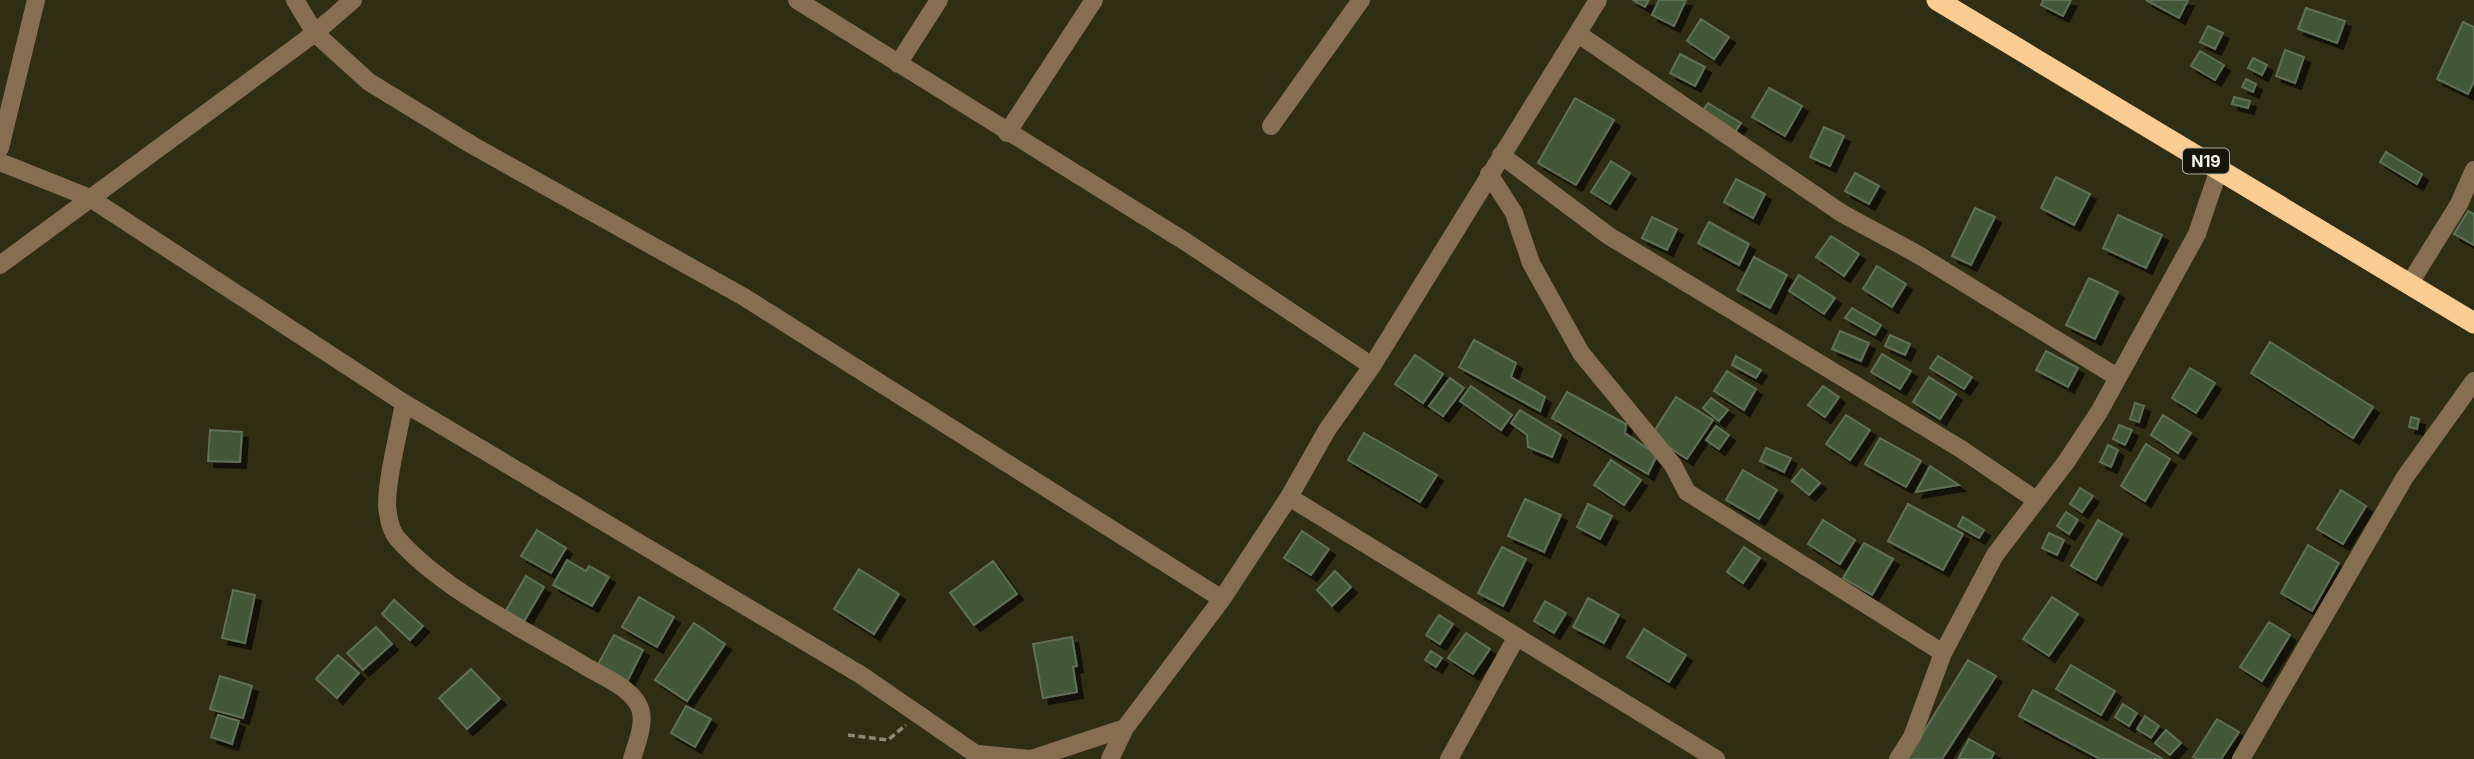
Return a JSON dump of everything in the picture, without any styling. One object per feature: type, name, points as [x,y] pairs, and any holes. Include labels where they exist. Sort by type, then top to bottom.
[{"type":"highway","name":"N19","points":[[1937,0],[2474,323]]},
{"type":"street","points":[[0,148],[36,0]]},
{"type":"street","points":[[295,0],[315,33],[369,82],[411,109],[744,298],[1223,598]]},
{"type":"street","points":[[0,265],[315,33],[353,0]]},
{"type":"street","points":[[797,0],[1186,242],[1372,366]]},
{"type":"street","points":[[898,64],[939,0]]},
{"type":"street","points":[[1007,133],[1094,0]]},
{"type":"street","points":[[1271,126],[1362,0]]},
{"type":"street","points":[[1110,759],[1125,728],[1223,598],[1289,498],[1328,430],[1372,366],[1598,0]]},
{"type":"street","points":[[1578,34],[1843,214],[1917,254],[2117,377]]},
{"type":"street","points":[[1501,155],[1543,190],[1619,243],[1961,449],[2036,499]]},
{"type":"street","points":[[0,162],[90,198],[404,403],[861,675],[981,757],[1031,759],[1125,728]]},
{"type":"street","points":[[1898,759],[1912,737],[1943,653],[1995,555],[2092,422],[2197,234],[2219,169]]},
{"type":"street","points":[[2410,283],[2459,204],[2474,170]]},
{"type":"street","points":[[1489,174],[1514,213],[1531,263],[1581,353],[1673,465],[1687,492],[1943,653]]},
{"type":"street","points":[[2249,756],[2405,477],[2474,381]]},
{"type":"street","points":[[404,403],[387,510],[395,536],[440,576],[504,621],[544,640],[618,685],[636,701],[641,712],[641,726],[632,759]]},
{"type":"street","points":[[1289,498],[1716,759]]},
{"type":"street","points":[[1449,759],[1516,638]]},
{"type":"path","points":[[848,735],[888,740],[919,715]]},
{"type":"building","points":[[1633,0],[1649,0],[1645,7]]},
{"type":"building","points":[[1659,0],[1686,0],[1674,26],[1652,15]]},
{"type":"building","points":[[2043,0],[2071,0],[2063,16],[2041,5]]},
{"type":"building","points":[[2146,0],[2188,0],[2179,18]]},
{"type":"building","points":[[2306,8],[2345,21],[2337,43],[2298,29]]},
{"type":"building","points":[[1701,19],[1729,37],[1714,59],[1687,41]]},
{"type":"building","points":[[2463,22],[2474,27],[2474,81],[2468,94],[2437,79]]},
{"type":"building","points":[[2208,26],[2223,33],[2215,49],[2200,42]]},
{"type":"building","points":[[2285,50],[2304,57],[2295,83],[2276,76]]},
{"type":"building","points":[[2200,51],[2224,65],[2215,80],[2191,66]]},
{"type":"building","points":[[1680,54],[1705,67],[1695,86],[1670,73]]},
{"type":"building","points":[[2253,58],[2267,65],[2262,75],[2248,68]]},
{"type":"building","points":[[2246,79],[2256,84],[2253,92],[2242,87]]},
{"type":"building","points":[[1769,88],[1802,106],[1785,136],[1752,117]]},
{"type":"building","points":[[2234,97],[2250,101],[2248,108],[2232,104]]},
{"type":"building","points":[[1575,98],[1614,120],[1576,185],[1538,163]]},
{"type":"building","points":[[1708,103],[1741,123],[1735,132],[1702,112]]},
{"type":"building","points":[[1824,127],[1844,136],[1830,166],[1810,157]]},
{"type":"building","points":[[2386,152],[2422,174],[2417,184],[2380,162]]},
{"type":"building","points":[[1611,161],[1630,173],[1610,204],[1591,192]]},
{"type":"building","points":[[1855,173],[1879,186],[1869,204],[1845,191]]},
{"type":"building","points":[[2056,177],[2090,194],[2074,225],[2041,208]]},
{"type":"building","points":[[1736,179],[1765,194],[1753,218],[1724,202]]},
{"type":"building","points":[[1975,208],[1995,217],[1971,265],[1952,256]]},
{"type":"building","points":[[2468,211],[2474,214],[2474,245],[2454,234]]},
{"type":"building","points":[[2118,215],[2162,235],[2146,268],[2103,248]]},
{"type":"building","points":[[1652,217],[1677,229],[1667,250],[1642,238]]},
{"type":"building","points":[[1709,222],[1749,244],[1739,265],[1698,243]]},
{"type":"building","points":[[1831,236],[1859,254],[1844,276],[1816,257]]},
{"type":"building","points":[[1754,257],[1787,275],[1770,308],[1737,290]]},
{"type":"building","points":[[1877,266],[1906,284],[1892,307],[1863,289]]},
{"type":"building","points":[[1799,275],[1835,298],[1824,314],[1789,291]]},
{"type":"building","points":[[2089,278],[2118,292],[2095,339],[2066,325]]},
{"type":"building","points":[[1852,308],[1881,325],[1875,335],[1845,318]]},
{"type":"building","points":[[1840,331],[1869,343],[1861,361],[1832,349]]},
{"type":"building","points":[[1890,335],[1910,344],[1905,355],[1885,346]]},
{"type":"building","points":[[1474,340],[1516,363],[1511,377],[1545,397],[1540,411],[1459,367]]},
{"type":"building","points":[[2270,342],[2373,407],[2353,438],[2251,373]]},
{"type":"building","points":[[2046,351],[2078,368],[2068,387],[2036,370]]},
{"type":"building","points":[[1882,354],[1911,371],[1900,389],[1871,372]]},
{"type":"building","points":[[1415,355],[1443,374],[1423,403],[1395,384]]},
{"type":"building","points":[[1736,356],[1761,370],[1756,378],[1732,365]]},
{"type":"building","points":[[1938,356],[1972,377],[1964,389],[1930,368]]},
{"type":"building","points":[[2190,368],[2215,383],[2196,413],[2172,398]]},
{"type":"building","points":[[1727,371],[1756,389],[1744,410],[1714,391]]},
{"type":"building","points":[[1929,377],[1956,394],[1940,419],[1913,402]]},
{"type":"building","points":[[1450,378],[1464,388],[1443,416],[1429,406]]},
{"type":"building","points":[[1471,386],[1512,415],[1501,430],[1460,401]]},
{"type":"building","points":[[1823,386],[1839,397],[1825,417],[1808,405]]},
{"type":"building","points":[[1567,392],[1626,424],[1625,433],[1657,455],[1648,474],[1552,418]]},
{"type":"building","points":[[1676,397],[1713,420],[1687,459],[1651,436]]},
{"type":"building","points":[[1711,398],[1728,410],[1719,421],[1703,408]]},
{"type":"building","points":[[2135,403],[2144,406],[2139,422],[2130,419]]},
{"type":"building","points":[[1520,410],[1561,435],[1552,457],[1528,447],[1527,435],[1511,423]]},
{"type":"building","points":[[1846,415],[1870,430],[1850,460],[1826,444]]},
{"type":"building","points":[[2163,415],[2191,433],[2178,453],[2151,435]]},
{"type":"building","points":[[2411,417],[2419,419],[2417,429],[2409,427]]},
{"type":"building","points":[[2119,425],[2132,430],[2125,445],[2113,439]]},
{"type":"building","points":[[1716,426],[1729,435],[1719,449],[1706,440]]},
{"type":"building","points":[[210,430],[242,432],[240,462],[208,461]]},
{"type":"building","points":[[1364,433],[1437,475],[1420,502],[1348,460]]},
{"type":"building","points":[[1880,438],[1921,461],[1906,487],[1865,464]]},
{"type":"building","points":[[2146,444],[2170,459],[2145,501],[2121,486]]},
{"type":"building","points":[[2108,445],[2118,450],[2111,467],[2100,462]]},
{"type":"building","points":[[1766,448],[1791,458],[1784,472],[1760,461]]},
{"type":"building","points":[[1611,460],[1641,480],[1624,505],[1594,485]]},
{"type":"building","points":[[1930,466],[1959,485],[1916,492]]},
{"type":"building","points":[[1802,469],[1820,483],[1809,495],[1792,481]]},
{"type":"building","points":[[1743,470],[1777,490],[1759,519],[1726,500]]},
{"type":"building","points":[[2080,488],[2093,496],[2082,512],[2070,504]]},
{"type":"building","points":[[2341,490],[2366,506],[2343,544],[2317,529]]},
{"type":"building","points":[[1525,499],[1561,515],[1544,552],[1508,536]]},
{"type":"building","points":[[1588,504],[1612,516],[1600,539],[1577,527]]},
{"type":"building","points":[[1908,504],[1963,534],[1943,570],[1888,541]]},
{"type":"building","points":[[2066,512],[2078,520],[2069,534],[2057,526]]},
{"type":"building","points":[[1963,517],[1984,530],[1979,538],[1958,526]]},
{"type":"building","points":[[1823,520],[1855,540],[1840,564],[1808,544]]},
{"type":"building","points":[[2098,520],[2122,534],[2096,580],[2071,566]]},
{"type":"building","points":[[537,530],[566,548],[551,573],[521,556]]},
{"type":"building","points":[[1302,531],[1329,549],[1311,575],[1284,558]]},
{"type":"building","points":[[2049,533],[2064,540],[2057,555],[2042,548]]},
{"type":"building","points":[[1864,543],[1893,559],[1872,595],[1843,578]]},
{"type":"building","points":[[2308,545],[2339,563],[2312,611],[2281,593]]},
{"type":"building","points":[[1502,547],[1526,559],[1503,606],[1478,593]]},
{"type":"building","points":[[1744,547],[1760,558],[1743,583],[1727,572]]},
{"type":"building","points":[[567,560],[586,571],[589,566],[609,577],[592,606],[553,585]]},
{"type":"building","points":[[993,561],[1017,594],[974,625],[950,593]]},
{"type":"building","points":[[859,569],[899,594],[874,634],[834,609]]},
{"type":"building","points":[[1335,571],[1351,587],[1332,606],[1317,590]]},
{"type":"building","points":[[526,576],[544,587],[523,623],[505,612]]},
{"type":"building","points":[[233,590],[255,595],[245,643],[222,638]]},
{"type":"building","points":[[639,597],[674,617],[657,647],[622,627]]},
{"type":"building","points":[[2052,597],[2078,614],[2049,656],[2023,639]]},
{"type":"building","points":[[1588,598],[1619,615],[1604,643],[1573,627]]},
{"type":"building","points":[[394,600],[423,626],[410,640],[382,614]]},
{"type":"building","points":[[1545,601],[1566,613],[1554,633],[1534,621]]},
{"type":"building","points":[[1439,615],[1453,624],[1440,644],[1426,635]]},
{"type":"building","points":[[2269,622],[2290,635],[2262,681],[2240,667]]},
{"type":"building","points":[[694,623],[725,644],[687,701],[655,680]]},
{"type":"building","points":[[376,627],[392,644],[363,670],[347,653]]},
{"type":"building","points":[[1644,629],[1686,655],[1669,682],[1627,657]]},
{"type":"building","points":[[1466,633],[1490,649],[1473,674],[1448,658]]},
{"type":"building","points":[[614,635],[643,650],[627,682],[597,666]]},
{"type":"building","points":[[1072,637],[1077,666],[1073,667],[1077,692],[1043,698],[1033,644]]},
{"type":"building","points":[[1431,651],[1442,658],[1436,667],[1425,660]]},
{"type":"building","points":[[338,655],[359,673],[337,698],[316,679]]},
{"type":"building","points":[[1968,660],[1996,676],[1942,759],[1907,759]]},
{"type":"building","points":[[2071,665],[2115,691],[2101,715],[2056,689]]},
{"type":"building","points":[[471,669],[500,699],[467,729],[439,698]]},
{"type":"building","points":[[220,676],[252,686],[243,718],[210,709]]},
{"type":"building","points":[[2033,690],[2163,759],[2100,759],[2019,716]]},
{"type":"building","points":[[2123,704],[2137,713],[2129,726],[2115,717]]},
{"type":"building","points":[[686,706],[711,719],[695,747],[671,733]]},
{"type":"building","points":[[218,715],[239,721],[232,744],[211,737]]},
{"type":"building","points":[[2145,716],[2159,726],[2151,738],[2137,729]]},
{"type":"building","points":[[2217,719],[2239,732],[2221,759],[2193,757]]},
{"type":"building","points":[[2166,730],[2181,743],[2170,755],[2155,743]]},
{"type":"building","points":[[1969,739],[1994,753],[1991,759],[1958,759]]}]
